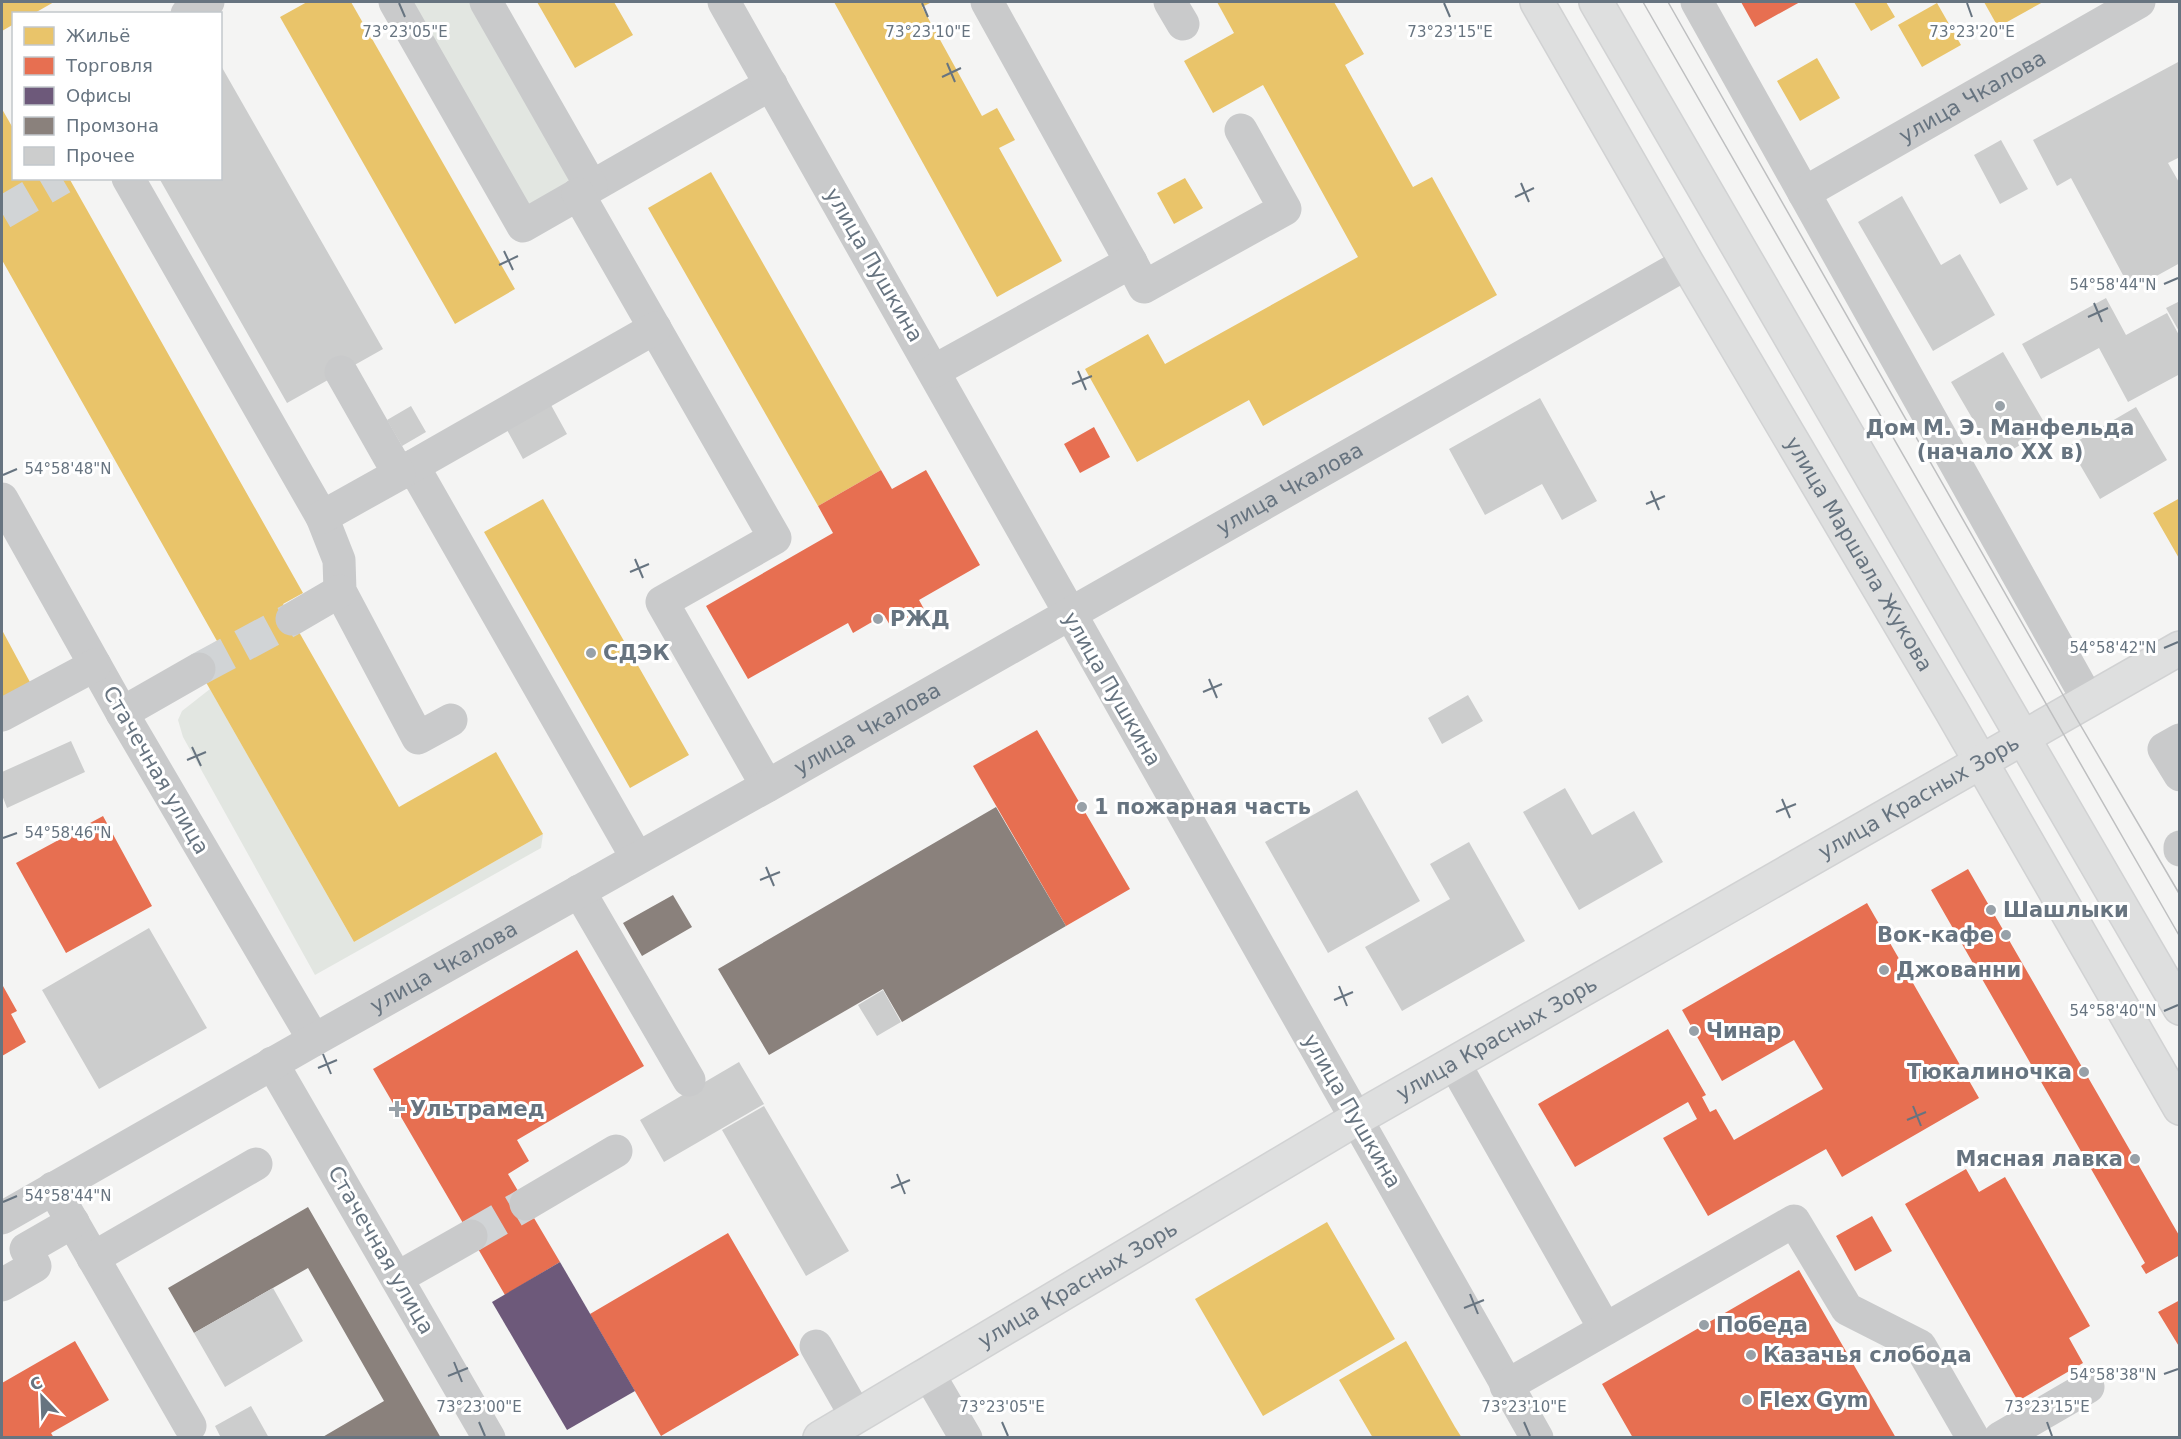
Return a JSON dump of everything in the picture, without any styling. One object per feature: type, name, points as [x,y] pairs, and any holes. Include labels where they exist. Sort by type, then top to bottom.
[{"type":"main road","name":"улица Маршала Жукова","points":[[1537,2],[2180,1108]]},
{"type":"main road","points":[[1596,2],[2021,738],[2180,1008]]},
{"type":"main road","name":"улица Чкалова","points":[[1687,263],[1731,236]]},
{"type":"main road","name":"улица Красных Зорь","points":[[820,1437],[1356,1119],[2180,648]]},
{"type":"street","points":[[190,12],[208,2]]},
{"type":"street","points":[[395,2],[523,225],[771,84]]},
{"type":"street","points":[[486,2],[655,328],[775,538],[662,602],[767,786]]},
{"type":"street","name":"улица Пушкина","points":[[724,2],[1380,1159],[1506,1386],[1538,1437]]},
{"type":"street","points":[[987,2],[1144,287],[1285,209],[1241,130]]},
{"type":"street","points":[[1697,2],[2088,700]]},
{"type":"street","name":"улица Чкалова","points":[[1804,193],[2126,5]]},
{"type":"street","points":[[129,180],[322,517],[339,560],[340,591],[418,738],[451,720]]},
{"type":"street","points":[[934,371],[1131,262]]},
{"type":"street","name":"улица Чкалова","points":[[2,1218],[1687,263]]},
{"type":"street","points":[[322,517],[655,328]]},
{"type":"street","points":[[341,372],[406,470],[638,858]]},
{"type":"street","name":"Стачечная улица","points":[[2,499],[122,713],[314,1040]]},
{"type":"street","points":[[292,619],[340,591]]},
{"type":"street","points":[[2,716],[96,665]]},
{"type":"street","points":[[122,713],[199,669]]},
{"type":"street","points":[[2180,740],[2164,749],[2180,775]]},
{"type":"street","points":[[579,891],[689,1080]]},
{"type":"street","name":"Стачечная улица","points":[[272,1063],[489,1437]]},
{"type":"street","points":[[1454,1063],[1605,1329]]},
{"type":"street","points":[[526,1204],[616,1151]]},
{"type":"street","points":[[93,1258],[256,1164]]},
{"type":"street","points":[[53,1188],[190,1426]]},
{"type":"street","points":[[1506,1386],[1794,1221],[1847,1308],[1920,1346],[1973,1437]]},
{"type":"street","points":[[2,1285],[35,1266],[26,1249],[73,1222]]},
{"type":"street","points":[[397,1278],[471,1236]]},
{"type":"street","points":[[816,1346],[856,1416]]},
{"type":"street","points":[[928,1373],[966,1437]]},
{"type":"street","points":[[2000,1437],[2088,1387]]},
{"type":"shaded area","points":[[405,2],[475,2],[579,184],[526,214]]},
{"type":"shaded area","points":[[210,689],[354,942],[543,834],[541,848],[315,975],[183,737],[178,720],[182,711]]},
{"type":"building: Жильё","points":[[2,2],[54,2],[36,12],[12,12],[12,25],[2,31]]},
{"type":"building: Жильё","points":[[307,2],[351,2],[515,289],[455,324],[280,17]]},
{"type":"building: Жильё","points":[[537,2],[614,2],[633,35],[575,68]]},
{"type":"building: Жильё","points":[[834,2],[932,2],[922,7],[982,116],[997,108],[1015,140],[999,148],[1062,261],[997,297]]},
{"type":"building: Жильё","points":[[1217,2],[1334,2],[1364,54],[1345,65],[1413,187],[1432,177],[1497,295],[1263,426],[1249,400],[1137,462],[1085,369],[1148,334],[1165,364],[1358,257],[1263,85],[1213,113],[1184,61],[1234,33]]},
{"type":"building: Жильё","points":[[1854,2],[1886,2],[1895,17],[1871,31]]},
{"type":"building: Жильё","points":[[1984,2],[2043,2],[1998,27]]},
{"type":"building: Жильё","points":[[1937,3],[1961,45],[1922,67],[1898,25]]},
{"type":"building: Жильё","points":[[1817,58],[1840,98],[1800,121],[1777,81]]},
{"type":"building: Жильё","points":[[2,109],[12,126],[12,180],[70,180],[303,593],[283,604],[399,807],[496,752],[543,834],[354,942],[191,656],[217,641],[2,260]]},
{"type":"building: Жильё","points":[[711,172],[881,470],[818,506],[648,208]]},
{"type":"building: Жильё","points":[[1185,178],[1203,208],[1174,224],[1157,193]]},
{"type":"building: Жильё","points":[[2180,498],[2180,560],[2153,513]]},
{"type":"building: Жильё","points":[[543,499],[689,755],[630,788],[484,532]]},
{"type":"building: Жильё","points":[[2,630],[31,684],[2,700]]},
{"type":"building: Жильё","points":[[1327,1222],[1395,1339],[1263,1416],[1195,1299]]},
{"type":"building: Жильё","points":[[1406,1341],[1462,1438],[1373,1438],[1339,1380]]},
{"type":"building: Торговля","points":[[1741,2],[1800,2],[1755,27]]},
{"type":"building: Торговля","points":[[1094,427],[1110,457],[1080,473],[1064,444]]},
{"type":"building: Торговля","points":[[881,470],[892,489],[926,470],[980,565],[919,600],[924,609],[891,627],[884,615],[853,633],[848,623],[748,679],[706,606],[833,533],[818,506]]},
{"type":"building: Торговля","points":[[1037,730],[1130,889],[1066,926],[973,766]]},
{"type":"building: Торговля","points":[[103,816],[152,906],[66,953],[16,863]]},
{"type":"building: Торговля","points":[[1968,869],[2180,1237],[2180,1255],[2146,1274],[2141,1266],[2145,1263],[1931,890]]},
{"type":"building: Торговля","points":[[1867,903],[1979,1098],[1842,1177],[1826,1149],[1708,1216],[1663,1138],[1697,1119],[1688,1102],[1575,1167],[1538,1104],[1668,1029],[1706,1095],[1702,1097],[1710,1112],[1716,1109],[1734,1140],[1823,1089],[1794,1040],[1722,1081],[1682,1010]]},
{"type":"building: Торговля","points":[[577,950],[644,1066],[517,1140],[529,1161],[508,1174],[560,1262],[505,1295],[373,1069]]},
{"type":"building: Торговля","points":[[2,987],[17,1011],[11,1014],[26,1042],[2,1056]]},
{"type":"building: Торговля","points":[[1966,1169],[1979,1192],[2005,1177],[2090,1326],[2069,1338],[2083,1363],[2018,1401],[1905,1204]]},
{"type":"building: Торговля","points":[[1872,1216],[1892,1251],[1855,1271],[1836,1236]]},
{"type":"building: Торговля","points":[[728,1233],[799,1355],[661,1436],[590,1314]]},
{"type":"building: Торговля","name":"Казачья слобода","points":[[1799,1270],[1896,1438],[1633,1438],[1602,1384]]},
{"type":"building: Торговля","points":[[2180,1300],[2180,1348],[2158,1312]]},
{"type":"building: Торговля","points":[[75,1341],[109,1400],[51,1433],[54,1438],[2,1438],[2,1383]]},
{"type":"building: Офисы","points":[[560,1262],[635,1391],[567,1430],[492,1302]]},
{"type":"building: Промзона","points":[[996,807],[1066,926],[902,1022],[883,989],[769,1055],[718,969]]},
{"type":"building: Промзона","points":[[673,895],[692,927],[642,956],[623,923]]},
{"type":"building: Промзона","points":[[308,1207],[441,1438],[321,1438],[384,1401],[308,1268],[194,1333],[168,1288]]},
{"type":"building: Прочее","points":[[2180,61],[2180,157],[2168,163],[2180,184],[2180,263],[2131,290],[2071,178],[2057,186],[2033,140]]},
{"type":"building: Прочее","points":[[222,67],[383,349],[287,403],[160,180],[222,180]]},
{"type":"building: Прочее","points":[[2001,140],[2028,189],[2000,204],[1974,155]]},
{"type":"building: Прочее","points":[[1902,196],[1941,265],[1960,254],[1995,315],[1933,351],[1858,222]]},
{"type":"building: Прочее","points":[[2106,298],[2126,335],[2167,313],[2180,337],[2180,374],[2128,402],[2099,348],[2041,379],[2022,344]]},
{"type":"building: Прочее","points":[[2180,301],[2180,333],[2166,308]]},
{"type":"building: Прочее","name":"Дом М. Э. Манфельда (начало XX в)","points":[[2003,352],[2048,429],[1996,459],[1951,382]]},
{"type":"building: Прочее","points":[[1540,398],[1597,501],[1562,520],[1542,484],[1485,515],[1449,449]]},
{"type":"building: Прочее","points":[[551,405],[567,434],[523,459],[507,430]]},
{"type":"building: Прочее","points":[[411,406],[426,432],[402,446],[387,420]]},
{"type":"building: Прочее","points":[[2136,407],[2167,460],[2100,499],[2069,446]]},
{"type":"building: Прочее","points":[[1468,695],[1483,721],[1442,744],[1428,718]]},
{"type":"building: Прочее","points":[[71,741],[85,772],[7,808],[2,795],[2,772]]},
{"type":"building: Прочее","points":[[1565,788],[1592,835],[1634,811],[1663,862],[1579,910],[1523,812]]},
{"type":"building: Прочее","points":[[1357,790],[1420,901],[1328,953],[1265,842]]},
{"type":"building: Прочее","points":[[1469,842],[1525,941],[1402,1011],[1365,947],[1450,899],[1430,864]]},
{"type":"building: Прочее","points":[[149,928],[207,1028],[99,1089],[42,990]]},
{"type":"building: Прочее","points":[[883,990],[901,1022],[877,1036],[858,1005]]},
{"type":"building: Прочее","points":[[739,1062],[764,1104],[664,1162],[640,1120]]},
{"type":"building: Прочее","points":[[764,1106],[849,1251],[806,1276],[722,1130]]},
{"type":"building: Прочее","points":[[273,1288],[303,1341],[225,1387],[194,1333]]},
{"type":"building: Прочее","points":[[251,1406],[269,1438],[221,1438],[215,1426]]},
{"type":"tunnel","points":[[2,213],[59,180]]},
{"type":"tunnel","points":[[199,669],[292,619]]},
{"type":"tunnel","points":[[471,1236],[526,1204]]},
{"type":"tram line","points":[[1643,2],[2180,937]]},
{"type":"tram line","points":[[1668,2],[2071,709],[2180,895]]},
{"type":"place","name":"Дом М. Э. Манфельда (начало XX в)","points":[[2000,406]]},
{"type":"place","name":"РЖД","points":[[878,619]]},
{"type":"place","name":"СДЭК","points":[[591,653]]},
{"type":"place","name":"1 пожарная часть","points":[[1082,807]]},
{"type":"place","name":"Шашлыки","points":[[1991,910]]},
{"type":"place","name":"Вок-кафе","points":[[2006,935]]},
{"type":"place","name":"Джованни","points":[[1884,970]]},
{"type":"place","name":"Чинар","points":[[1694,1031]]},
{"type":"place","name":"Тюкалиночка","points":[[2084,1072]]},
{"type":"place","name":"Ультрамед","points":[[397,1109]]},
{"type":"place","name":"Мясная лавка","points":[[2135,1159]]},
{"type":"place","name":"Победа","points":[[1704,1325]]},
{"type":"place","name":"Казачья слобода","points":[[1751,1355]]},
{"type":"place","name":"Flex Gym","points":[[1747,1400]]}]
